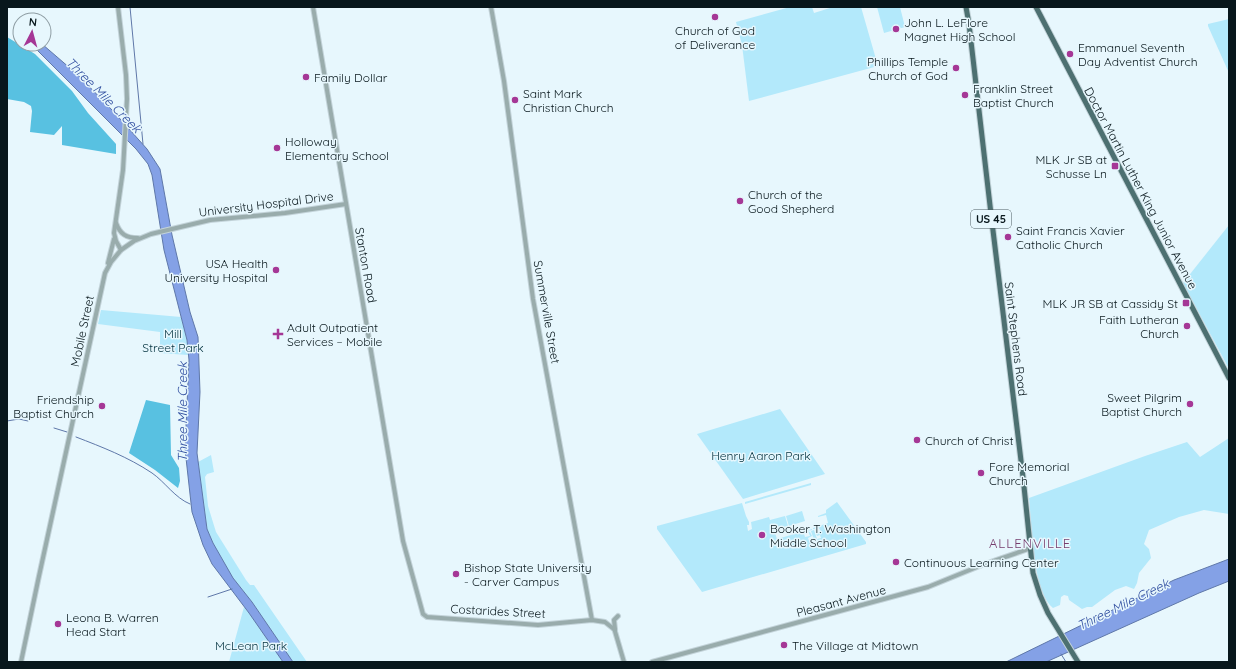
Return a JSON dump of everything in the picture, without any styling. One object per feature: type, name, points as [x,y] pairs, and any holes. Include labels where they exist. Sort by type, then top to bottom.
[{"type":"main road","name":"Saint Stephens Road","points":[[966,7],[1036,584],[1048,613],[1078,662]]},
{"type":"main road","name":"Doctor Martin Luther King Junior Avenue","points":[[1036,7],[1229,378]]},
{"type":"street","points":[[108,267],[113,249],[125,147],[126,75],[118,7]]},
{"type":"street","name":"Stanton Road","points":[[313,7],[403,541],[423,614],[427,617]]},
{"type":"street","name":"Summerville Street","points":[[491,7],[504,81],[533,299],[592,620]]},
{"type":"street","name":"University Hospital Drive","points":[[121,250],[140,238],[151,234],[210,220],[285,214],[346,204]]},
{"type":"street","points":[[116,221],[120,232],[124,235],[131,238],[140,238]]},
{"type":"street","points":[[114,236],[121,250]]},
{"type":"street","name":"Mobile Street","points":[[21,662],[58,484],[105,273],[121,250]]},
{"type":"street","name":"Pleasant Avenue","points":[[652,662],[921,589],[1031,548]]},
{"type":"street","points":[[618,616],[614,620],[615,630],[624,662]]},
{"type":"street","name":"Costarides Street","points":[[427,617],[538,625],[592,620]]},
{"type":"street","points":[[599,618],[609,621],[615,630]]},
{"type":"street","points":[[592,620],[605,622],[615,630]]},
{"type":"green space","points":[[790,7],[812,7],[814,13],[833,7],[861,7],[878,66],[749,101],[742,45],[736,22]]},
{"type":"green space","points":[[877,7],[900,7],[905,27],[884,33]]},
{"type":"green space","points":[[1229,19],[1229,73],[1208,24]]},
{"type":"green space","points":[[1229,225],[1229,369],[1183,283]]},
{"type":"green space","name":"Mill Street Park","points":[[101,310],[181,317],[187,340],[188,355],[160,353],[160,332],[98,324]]},
{"type":"green space","name":"Henry Aaron Park","points":[[780,409],[825,474],[743,499],[697,434]]},
{"type":"green space","points":[[1229,438],[1229,514],[1204,510],[1179,517],[1149,530],[1144,544],[1149,549],[1151,558],[1139,573],[1134,589],[1126,586],[1115,590],[1092,607],[1082,609],[1069,600],[1068,596],[1064,595],[1061,597],[1060,605],[1053,608],[1046,599],[1037,573],[1032,540],[1029,498],[1187,442],[1200,457]]},
{"type":"green space","points":[[211,455],[214,472],[207,474],[205,477],[208,506],[216,532],[246,580],[250,585],[254,585],[307,662],[293,662],[252,602],[233,578],[213,543],[207,529],[198,462]]},
{"type":"green space","points":[[811,483],[811,485],[745,504],[745,502]]},
{"type":"green space","name":"Booker T. Washington Middle School","points":[[837,502],[866,544],[702,592],[657,529],[657,526],[742,503],[749,522],[749,525],[747,525],[748,531],[752,529],[751,522],[769,517],[770,520],[785,516],[788,526],[774,530],[777,539],[812,529],[807,531],[808,533],[804,534],[805,537],[810,536],[808,531],[810,532],[812,536],[808,538],[809,541],[814,540],[811,531],[814,530],[817,539],[821,538],[820,535],[817,536],[816,534],[821,532],[819,528],[813,528],[828,523],[826,515],[818,516],[826,513],[826,510]]},
{"type":"green space","points":[[802,511],[805,521],[789,526],[786,516]]},
{"type":"green space","name":"McLean Park","points":[[244,607],[249,613],[283,662],[229,662]]},
{"type":"shaded area","points":[[7,37],[12,40],[12,52],[32,52],[35,54],[72,91],[88,113],[116,144],[116,154],[62,145],[62,126],[54,135],[30,132],[31,106],[24,102],[7,99]]},
{"type":"shaded area","points":[[39,52],[51,52],[78,75],[147,149],[160,169],[172,235],[190,312],[198,337],[200,392],[197,453],[207,529],[213,543],[233,578],[252,602],[293,662],[283,662],[249,613],[212,564],[203,545],[192,512],[185,449],[189,360],[187,340],[164,250],[152,175],[148,164],[136,149]]},
{"type":"shaded area","points":[[146,400],[170,405],[171,455],[179,468],[180,481],[178,488],[155,470],[129,453]]},
{"type":"shaded area","points":[[1229,559],[1229,581],[1046,662],[1006,662],[1174,580]]},
{"type":"waterway","name":"Three Mile Creek","points":[[130,7],[143,144]]},
{"type":"waterway","points":[[7,421],[19,419],[28,421]]},
{"type":"waterway","points":[[54,428],[67,432]]},
{"type":"waterway","points":[[76,437],[115,453],[143,467],[157,477],[180,498],[190,504]]},
{"type":"waterway","points":[[208,597],[232,589]]},
{"type":"waterway","points":[[1061,654],[1066,662]]},
{"type":"place","name":"Church of God of Deliverance","points":[[715,17]]},
{"type":"place","name":"John L. LeFlore Magnet High School","points":[[896,29]]},
{"type":"place","name":"Emmanuel Seventh Day Adventist Church","points":[[1070,54]]},
{"type":"place","name":"Phillips Temple Church of God","points":[[956,68]]},
{"type":"place","name":"Family Dollar","points":[[306,77]]},
{"type":"place","name":"Franklin Street Baptist Church","points":[[965,95]]},
{"type":"place","name":"Saint Mark Christian Church","points":[[515,100]]},
{"type":"place","name":"Holloway Elementary School","points":[[277,148]]},
{"type":"place","name":"MLK Jr SB at Schusse Ln","points":[[1115,166]]},
{"type":"place","name":"Church of the Good Shepherd","points":[[740,201]]},
{"type":"place","name":"Saint Francis Xavier Catholic Church","points":[[1008,237]]},
{"type":"place","name":"USA Health University Hospital","points":[[276,270]]},
{"type":"place","name":"MLK JR SB at Cassidy St","points":[[1186,303]]},
{"type":"place","name":"Faith Lutheran Church","points":[[1187,326]]},
{"type":"place","name":"Adult Outpatient Services – Mobile","points":[[278,334]]},
{"type":"place","name":"Sweet Pilgrim Baptist Church","points":[[1190,404]]},
{"type":"place","name":"Friendship Baptist Church","points":[[102,406]]},
{"type":"place","name":"Church of Christ","points":[[917,440]]},
{"type":"place","name":"Fore Memorial Church","points":[[981,473]]},
{"type":"place","name":"Booker T. Washington Middle School","points":[[762,535]]},
{"type":"place","name":"Continuous Learning Center","points":[[896,562]]},
{"type":"place","name":"Bishop State University - Carver Campus","points":[[456,574]]},
{"type":"place","name":"Leona B. Warren Head Start","points":[[58,624]]},
{"type":"place","name":"The Village at Midtown","points":[[784,645]]},
{"type":"district","name":"ALLENVILLE","points":[[1030,543]]}]
